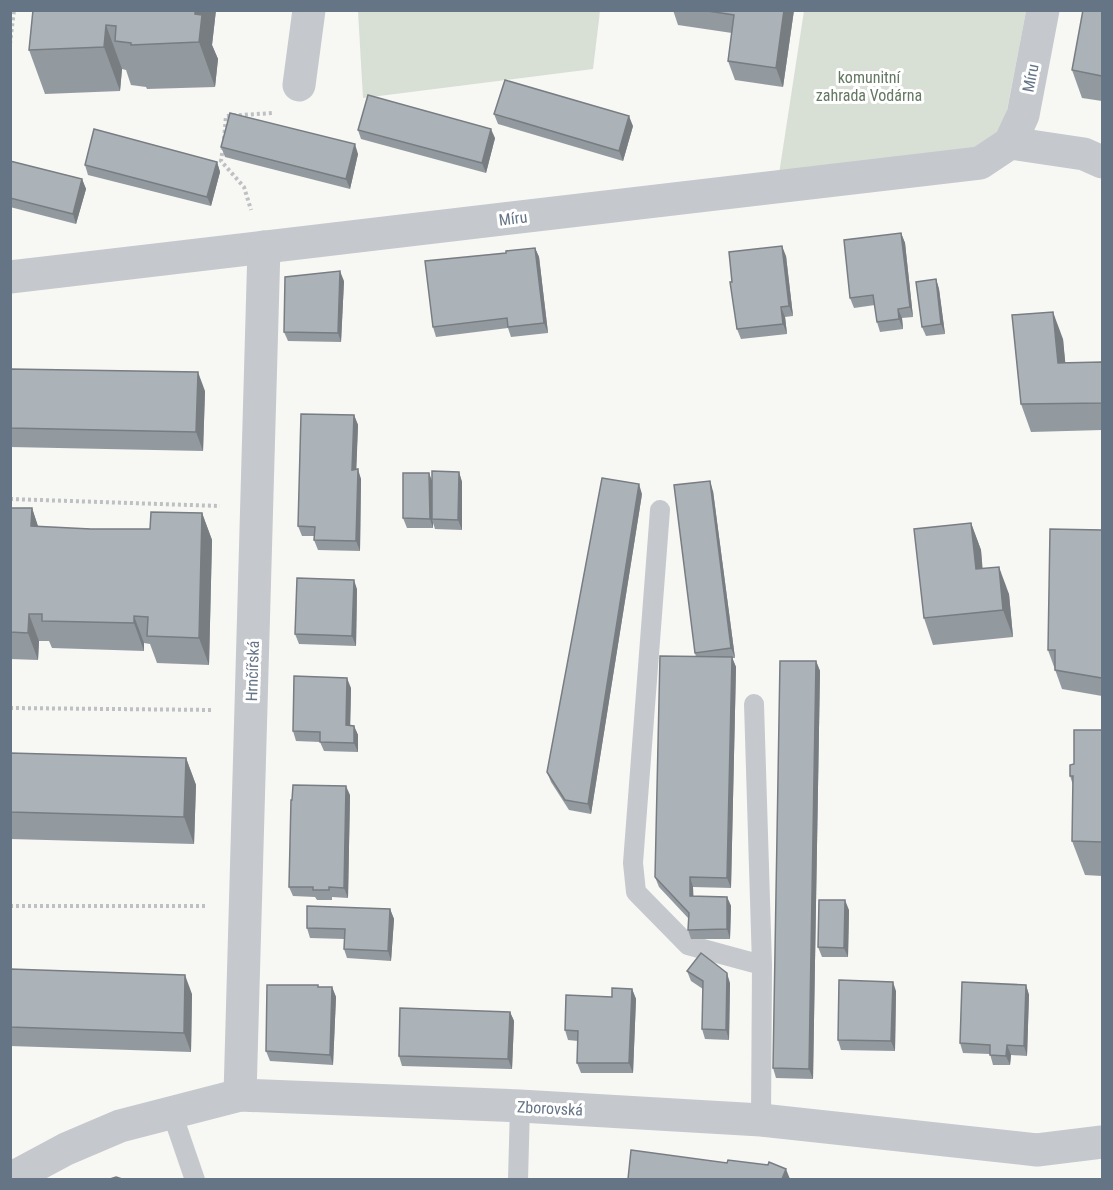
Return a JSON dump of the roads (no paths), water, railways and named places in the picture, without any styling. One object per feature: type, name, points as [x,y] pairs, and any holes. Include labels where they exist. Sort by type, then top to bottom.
[{"type":"street","points":[[299,85],[309,10]]},
{"type":"street","name":"Míru","points":[[10,277],[980,163],[1010,143],[1023,115],[1043,10]]},
{"type":"street","points":[[1010,143],[1084,154],[1102,162]]},
{"type":"street","name":"Hrnčířská","points":[[240,1095],[264,247]]},
{"type":"street","name":"Zborovská","points":[[10,1179],[66,1149],[120,1126],[240,1095],[520,1106],[761,1120],[1036,1150],[1102,1142]]},
{"type":"lane","points":[[660,510],[633,863],[636,892],[688,945],[762,965]]},
{"type":"lane","points":[[754,704],[762,965],[761,1120]]},
{"type":"lane","points":[[518,1179],[520,1106]]},
{"type":"lane","points":[[172,1113],[195,1179]]},
{"type":"park label","name":"komunitní zahrada Vodárna","points":[[869,86]]}]
